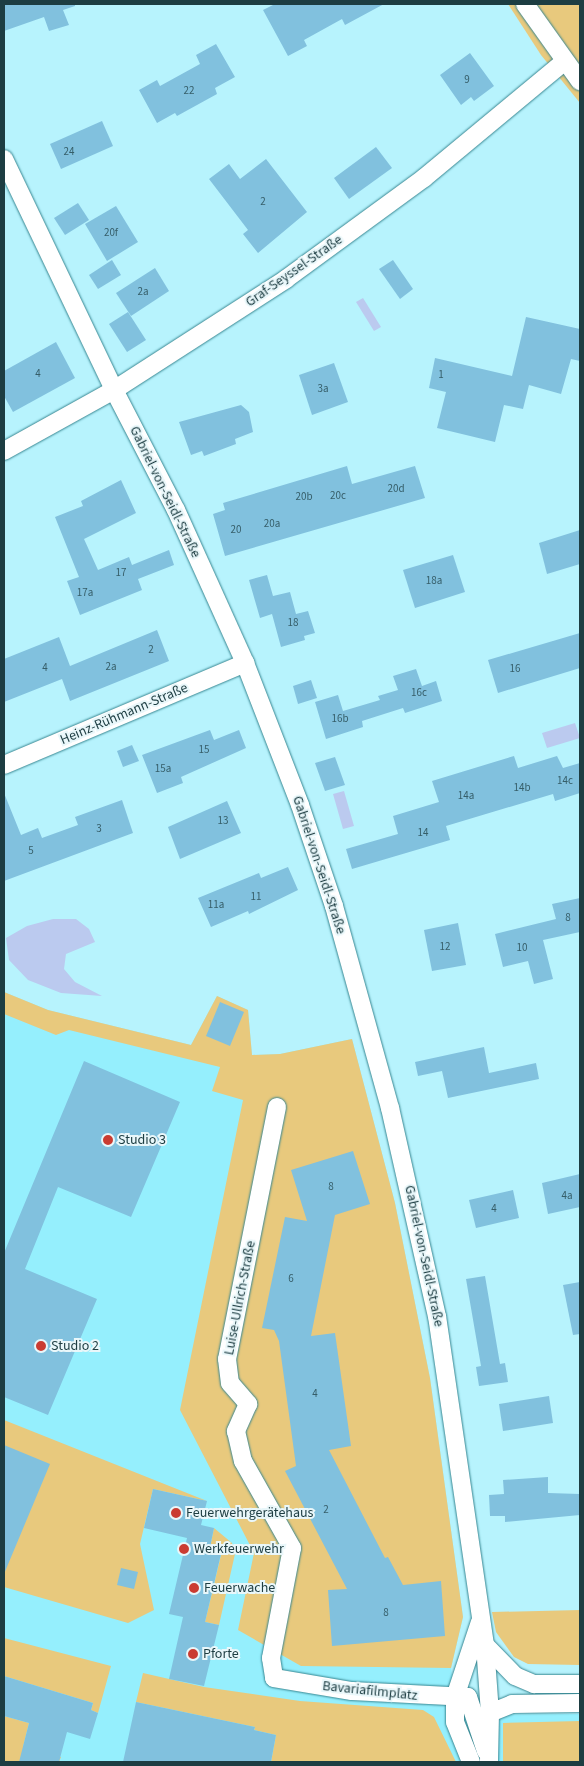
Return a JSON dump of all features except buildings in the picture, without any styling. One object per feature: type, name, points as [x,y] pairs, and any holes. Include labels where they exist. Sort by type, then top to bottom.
[{"type":"street","points":[[525,4],[580,82]]},
{"type":"street","name":"Graf-Seyssel-Straße","points":[[4,451],[114,390],[286,278],[408,189],[565,61]]},
{"type":"street","name":"Gabriel-von-Seidl-Straße","points":[[4,159],[114,390],[176,510],[245,663],[291,781],[334,906],[390,1108],[415,1212],[445,1360],[480,1621],[485,1645],[490,1713],[489,1760]]},
{"type":"street","name":"Heinz-Rühmann-Straße","points":[[4,765],[245,663]]},
{"type":"street","name":"Luise-Ullrich-Straße","points":[[274,1678],[272,1658],[292,1548],[243,1461],[236,1431],[248,1404],[230,1383],[227,1360],[277,1107]]},
{"type":"street","name":"Gabriel-von-Seidl-Straße","points":[[471,1762],[455,1722],[480,1621]]},
{"type":"street","points":[[485,1645],[515,1676],[534,1684],[580,1684]]},
{"type":"street","points":[[461,1697],[488,1675]]},
{"type":"street","name":"Bavariafilmplatz","points":[[274,1678],[352,1692],[461,1697]]},
{"type":"street","name":"Gabriel-von-Seidl-Straße","points":[[461,1697],[489,1760]]},
{"type":"street","points":[[490,1713],[512,1704],[580,1704]]},
{"type":"shaded area","points":[[508,4],[580,4],[580,103],[541,55]]},
{"type":"shaded area","points":[[363,298],[381,327],[374,331],[356,302]]},
{"type":"shaded area","points":[[575,723],[580,738],[547,748],[542,733]]},
{"type":"shaded area","points":[[344,791],[354,826],[343,829],[333,794]]},
{"type":"shaded area","points":[[53,919],[76,919],[89,929],[95,942],[66,954],[64,969],[75,982],[102,996],[61,993],[28,980],[9,960],[6,938],[27,926]]},
{"type":"shaded area","points":[[4,992],[48,1010],[191,1045],[217,996],[248,1010],[252,1055],[280,1054],[352,1039],[395,1203],[430,1378],[463,1617],[451,1668],[455,1697],[447,1715],[580,1714],[580,1762],[4,1762]]},
{"type":"shaded area","points":[[4,992],[48,1010],[191,1045],[217,996],[248,1010],[252,1055],[280,1054],[352,1039],[395,1203],[430,1378],[463,1617],[451,1668],[301,1666],[238,1630],[254,1553],[180,1410],[243,1100],[212,1091],[220,1067],[69,1030],[56,1035],[4,1014]]},
{"type":"shaded area","points":[[4,1420],[207,1501],[153,1489],[140,1544],[154,1610],[128,1623],[4,1587]]},
{"type":"shaded area","points":[[214,1528],[232,1543],[235,1554],[219,1625],[205,1622],[221,1555],[209,1552]]},
{"type":"shaded area","points":[[580,1610],[580,1665],[528,1664],[514,1657],[496,1632],[492,1612]]},
{"type":"shaded area","points":[[4,1638],[111,1666],[98,1713],[91,1710],[93,1703],[4,1676]]},
{"type":"shaded area","points":[[143,1673],[204,1687],[300,1701],[423,1710],[434,1717],[456,1762],[271,1762],[276,1735],[254,1730],[255,1727],[136,1702]]},
{"type":"shaded area","points":[[4,1716],[29,1723],[23,1747],[61,1757],[59,1762],[4,1762]]},
{"type":"shaded area","points":[[580,1721],[580,1762],[503,1762],[503,1723]]},
{"type":"place","name":"Studio 3","points":[[108,1140]]},
{"type":"place","name":"Studio 2","points":[[41,1346]]},
{"type":"place","name":"Feuerwehrgerätehaus","points":[[176,1513]]},
{"type":"place","name":"Werkfeuerwehr","points":[[184,1549]]},
{"type":"place","name":"Feuerwache","points":[[194,1588]]},
{"type":"place","name":"Pforte","points":[[193,1654]]}]
